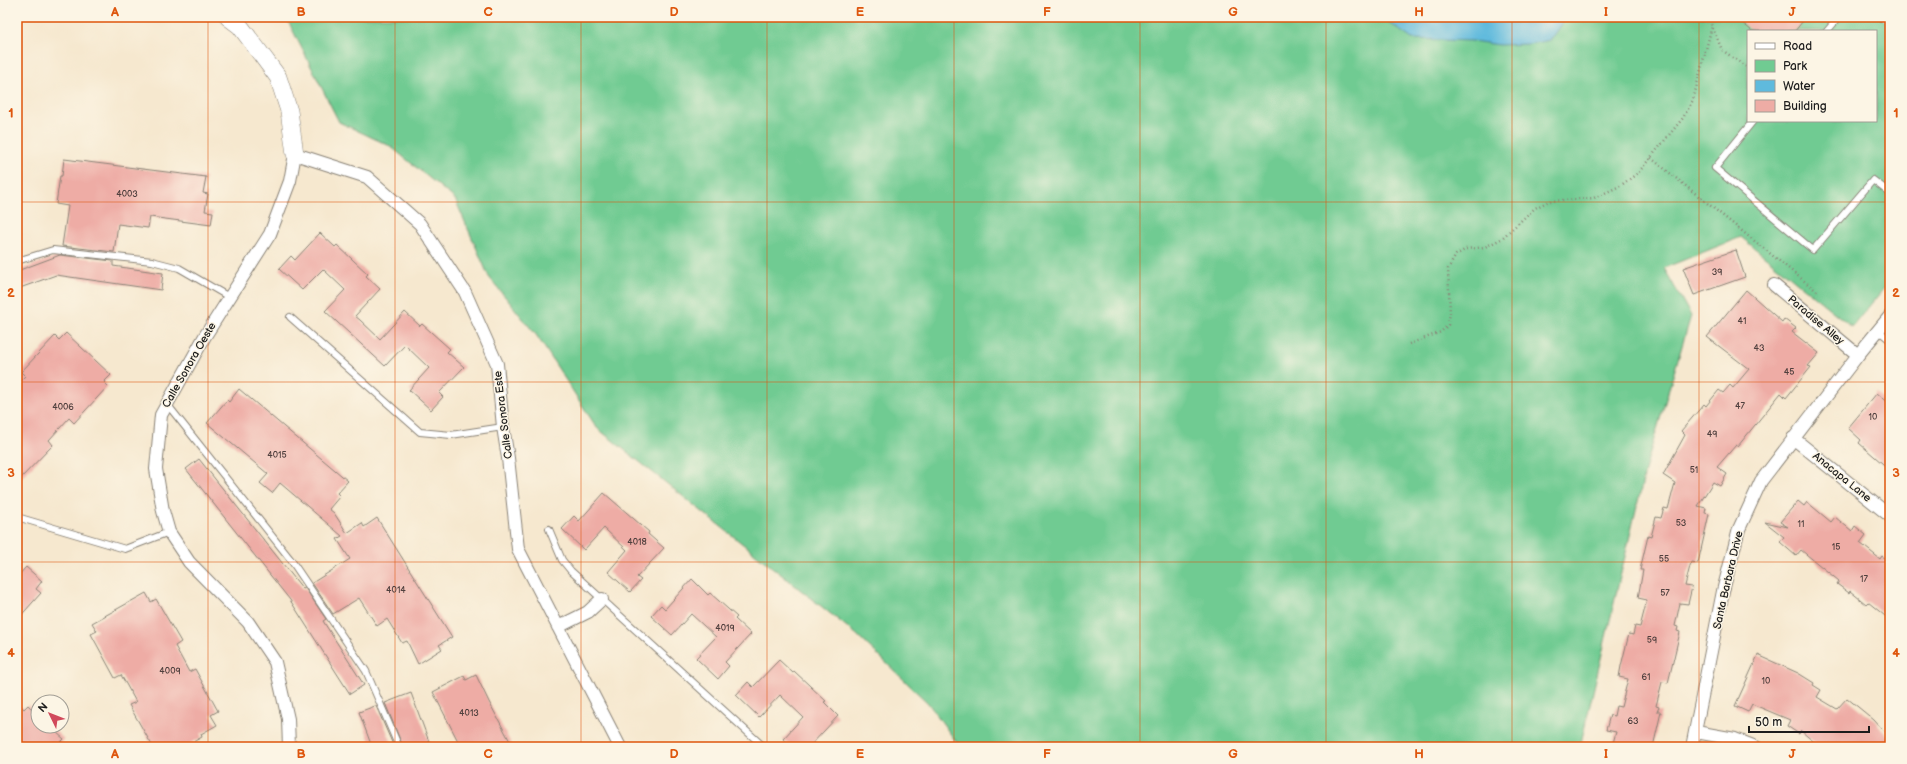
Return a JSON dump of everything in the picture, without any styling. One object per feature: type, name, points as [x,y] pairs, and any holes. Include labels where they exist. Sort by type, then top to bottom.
[{"type":"street","points":[[228,17],[240,26],[278,77],[289,111],[295,154]]},
{"type":"street","name":"Calle Sonora Oeste","points":[[289,747],[288,719],[275,662],[248,622],[189,562],[169,532],[163,511],[156,469],[161,415],[228,297],[270,234],[290,181],[295,154]]},
{"type":"street","name":"Calle Sonora Este","points":[[295,154],[367,177],[420,224],[465,292],[497,364],[518,549],[620,747]]},
{"type":"street","name":"Paradise Alley","points":[[1774,285],[1858,354]]},
{"type":"street","name":"Santa Barbara Drive","points":[[1692,747],[1723,591],[1739,529],[1761,481],[1858,354],[1879,331],[1890,316]]},
{"type":"street","name":"Anacapa Lane","points":[[1794,438],[1890,516]]},
{"type":"street","points":[[558,627],[588,612],[602,599]]},
{"type":"street","points":[[1696,732],[1735,739],[1756,747]]},
{"type":"lane","points":[[1828,30],[1839,17]]},
{"type":"lane","points":[[1881,17],[1890,23]]},
{"type":"lane","points":[[1752,122],[1714,168],[1813,250],[1873,180],[1890,193]]},
{"type":"lane","points":[[17,261],[53,250],[152,261],[179,268],[228,297]]},
{"type":"lane","points":[[290,317],[420,432],[451,435],[503,427]]},
{"type":"lane","points":[[1879,331],[1890,340]]},
{"type":"lane","points":[[167,403],[290,560],[366,671],[399,747]]},
{"type":"lane","points":[[17,517],[125,549],[169,532]]},
{"type":"lane","points":[[548,529],[562,560],[571,571],[764,747]]},
{"type":"path","points":[[1708,17],[1722,50],[1747,67]]},
{"type":"path","points":[[1409,344],[1441,332],[1448,325],[1450,313],[1448,270],[1456,255],[1466,249],[1485,247],[1501,238],[1535,208],[1549,201],[1594,198],[1620,186],[1638,173],[1683,118],[1693,100],[1712,26]]},
{"type":"path","points":[[1651,158],[1818,292]]},
{"type":"green space","points":[[286,17],[1890,17],[1890,281],[1852,327],[1741,237],[1664,268],[1691,316],[1648,459],[1580,747],[960,747],[928,703],[856,634],[597,428],[537,336],[489,277],[455,199],[390,146],[339,122]]},
{"type":"water","points":[[1381,17],[1563,17],[1565,20],[1551,40],[1529,44],[1499,45],[1473,41],[1412,39]]},
{"type":"building","points":[[1735,17],[1806,17],[1796,30],[1751,30]]},
{"type":"building","points":[[64,159],[206,177],[203,193],[208,194],[205,211],[213,212],[211,225],[150,217],[148,228],[118,224],[114,252],[62,246],[68,206],[56,204]]},
{"type":"building","points":[[320,233],[335,247],[337,245],[368,274],[366,276],[380,289],[355,316],[380,339],[405,312],[420,326],[422,324],[450,349],[447,352],[464,367],[439,393],[443,397],[431,410],[409,390],[429,368],[405,345],[385,366],[325,311],[345,290],[323,269],[302,290],[279,269],[291,256],[295,260]]},
{"type":"building","points":[[1736,250],[1745,277],[1694,295],[1683,268]]},
{"type":"building","points":[[60,255],[113,261],[113,266],[163,273],[161,290],[56,275],[17,289],[17,271]]},
{"type":"building","points":[[1746,290],[1782,322],[1784,319],[1796,328],[1792,332],[1819,353],[1808,366],[1811,367],[1786,398],[1781,393],[1738,446],[1736,445],[1717,467],[1727,474],[1720,486],[1713,482],[1698,506],[1706,508],[1705,513],[1709,514],[1698,563],[1691,562],[1685,586],[1692,587],[1688,604],[1680,603],[1675,626],[1678,627],[1677,631],[1680,632],[1668,683],[1662,682],[1656,706],[1659,707],[1657,712],[1661,712],[1653,747],[1612,747],[1616,732],[1606,730],[1610,715],[1614,716],[1616,706],[1621,707],[1628,679],[1619,677],[1621,666],[1629,634],[1633,635],[1635,626],[1640,627],[1647,600],[1638,598],[1643,570],[1640,570],[1648,536],[1651,537],[1656,517],[1661,518],[1664,508],[1668,509],[1675,483],[1663,475],[1685,435],[1681,431],[1704,404],[1706,406],[1719,390],[1723,393],[1730,385],[1733,388],[1749,369],[1707,337]]},
{"type":"building","points":[[66,333],[111,375],[104,382],[108,386],[74,423],[69,418],[49,440],[53,445],[17,482],[17,384],[25,376],[21,372],[55,336],[59,340]]},
{"type":"building","points":[[239,389],[348,481],[337,493],[340,496],[329,509],[334,513],[347,533],[362,523],[364,527],[377,518],[452,637],[439,645],[442,649],[418,664],[407,641],[402,643],[387,619],[377,626],[359,598],[333,614],[312,583],[350,559],[337,539],[342,536],[280,483],[272,493],[260,483],[268,474],[207,423],[227,400],[229,402]]},
{"type":"building","points":[[1877,393],[1890,404],[1890,470],[1859,443],[1861,440],[1848,428]]},
{"type":"building","points":[[199,459],[303,589],[305,588],[326,619],[323,621],[364,685],[350,694],[290,600],[186,469]]},
{"type":"building","points":[[604,493],[649,532],[648,534],[664,548],[637,577],[641,580],[630,592],[608,572],[627,550],[604,528],[584,550],[562,529],[574,516],[579,521]]},
{"type":"building","points":[[1798,501],[1804,506],[1807,502],[1831,522],[1835,517],[1852,531],[1855,526],[1866,535],[1860,543],[1880,559],[1882,556],[1890,562],[1890,620],[1868,602],[1866,604],[1850,591],[1849,593],[1837,584],[1839,581],[1801,550],[1796,556],[1780,542],[1784,537],[1765,522],[1788,527],[1780,522]]},
{"type":"building","points":[[26,567],[42,581],[36,589],[41,593],[17,620],[17,577]]},
{"type":"building","points":[[692,579],[708,595],[710,593],[737,617],[735,619],[751,634],[725,662],[729,666],[718,679],[696,658],[716,637],[691,614],[672,635],[651,616],[661,605],[665,609]]},
{"type":"building","points":[[146,593],[151,602],[156,599],[181,642],[175,646],[189,672],[195,669],[218,711],[211,715],[217,725],[201,734],[202,737],[184,747],[153,747],[129,705],[136,702],[121,675],[115,678],[91,634],[97,631],[92,623]]},
{"type":"building","points":[[1758,655],[1798,673],[1814,683],[1813,685],[1821,690],[1817,697],[1837,709],[1847,698],[1874,720],[1890,738],[1890,747],[1820,747],[1801,731],[1799,734],[1787,726],[1790,720],[1752,704],[1748,712],[1735,706]]},
{"type":"building","points":[[779,660],[793,673],[794,671],[826,701],[824,702],[838,716],[809,747],[792,747],[783,739],[803,717],[780,695],[759,717],[736,695],[748,682],[753,687]]},
{"type":"building","points":[[476,675],[513,747],[461,747],[433,692],[464,676],[466,680]]},
{"type":"building","points":[[411,693],[431,747],[403,747],[385,703]]},
{"type":"building","points":[[17,703],[24,709],[28,705],[30,707],[30,734],[58,734],[64,739],[56,747],[26,747],[17,739]]},
{"type":"building","points":[[375,706],[394,747],[372,747],[359,712]]}]
